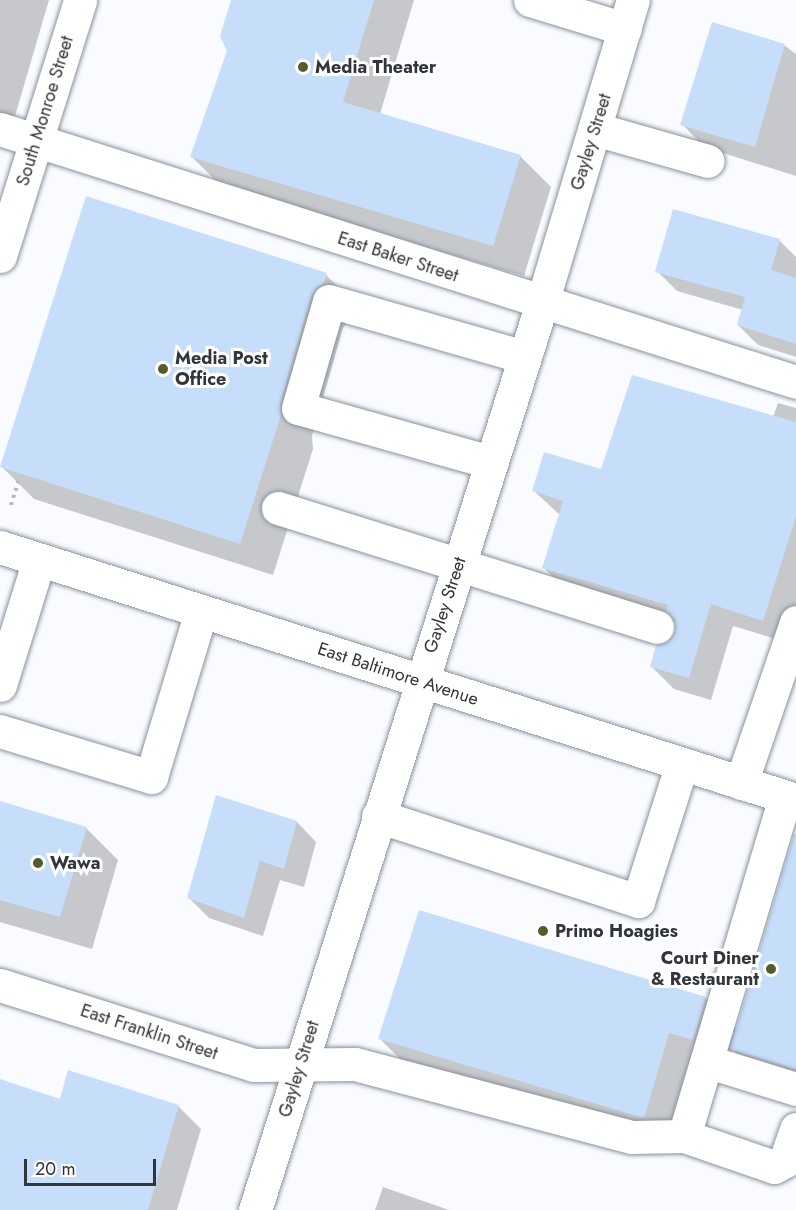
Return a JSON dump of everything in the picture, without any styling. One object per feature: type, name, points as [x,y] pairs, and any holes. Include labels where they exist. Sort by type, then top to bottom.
[{"type":"street","name":"South Monroe Street","points":[[0,256],[80,0]]},
{"type":"street","points":[[530,0],[629,15]]},
{"type":"street","name":"Gayley Street","points":[[255,1210],[420,681],[542,303],[629,15]]},
{"type":"street","name":"East Baker Street","points":[[0,129],[796,382]]},
{"type":"street","points":[[595,129],[708,161]]},
{"type":"street","points":[[490,462],[298,408],[329,301],[524,357]]},
{"type":"street","points":[[278,508],[657,627]]},
{"type":"street","name":"East Baltimore Avenue","points":[[0,547],[791,798]]},
{"type":"street","points":[[1,676],[39,560]]},
{"type":"street","points":[[0,731],[151,777],[201,611]]},
{"type":"street","points":[[741,783],[796,622]]},
{"type":"street","points":[[378,816],[638,901],[682,764]]},
{"type":"street","points":[[791,798],[684,1136],[774,1167],[785,1161],[796,1129]]},
{"type":"street","name":"East Franklin Street","points":[[0,985],[254,1065],[355,1064],[632,1137],[684,1136]]},
{"type":"street","points":[[709,1062],[796,1089]]},
{"type":"path","points":[[11,505],[20,476]]},
{"type":"building","points":[[231,0],[374,0],[343,102],[521,155],[493,246],[190,157],[227,51],[220,36]]},
{"type":"building","points":[[712,22],[785,44],[755,147],[680,125]]},
{"type":"building","name":"Media Post Office","points":[[86,196],[327,273],[324,283],[311,296],[280,403],[281,415],[240,544],[0,467]]},
{"type":"building","points":[[673,209],[780,239],[771,270],[796,278],[796,344],[737,325],[745,297],[655,272]]},
{"type":"building","points":[[632,375],[796,422],[796,516],[763,621],[711,604],[689,678],[650,667],[656,645],[669,641],[675,632],[675,622],[666,611],[668,605],[542,568],[563,501],[532,491],[544,452],[601,469]]},
{"type":"building","points":[[216,795],[297,821],[284,869],[260,861],[244,918],[187,898]]},
{"type":"building","name":"Wawa","points":[[0,801],[87,827],[60,917],[0,900]]},
{"type":"building","name":"Court Diner & Restaurant","points":[[794,834],[796,834],[796,1069],[730,1049]]},
{"type":"building","points":[[419,910],[706,997],[693,1040],[669,1033],[644,1118],[378,1039]]},
{"type":"building","points":[[68,1070],[179,1105],[148,1210],[0,1210],[0,1079],[60,1099]]},
{"type":"place","name":"Media Theater","points":[[303,67]]},
{"type":"place","name":"Media Post Office","points":[[163,369]]},
{"type":"place","name":"Wawa","points":[[38,863]]},
{"type":"place","name":"Primo Hoagies","points":[[543,931]]},
{"type":"place","name":"Court Diner & Restaurant","points":[[771,969]]}]
